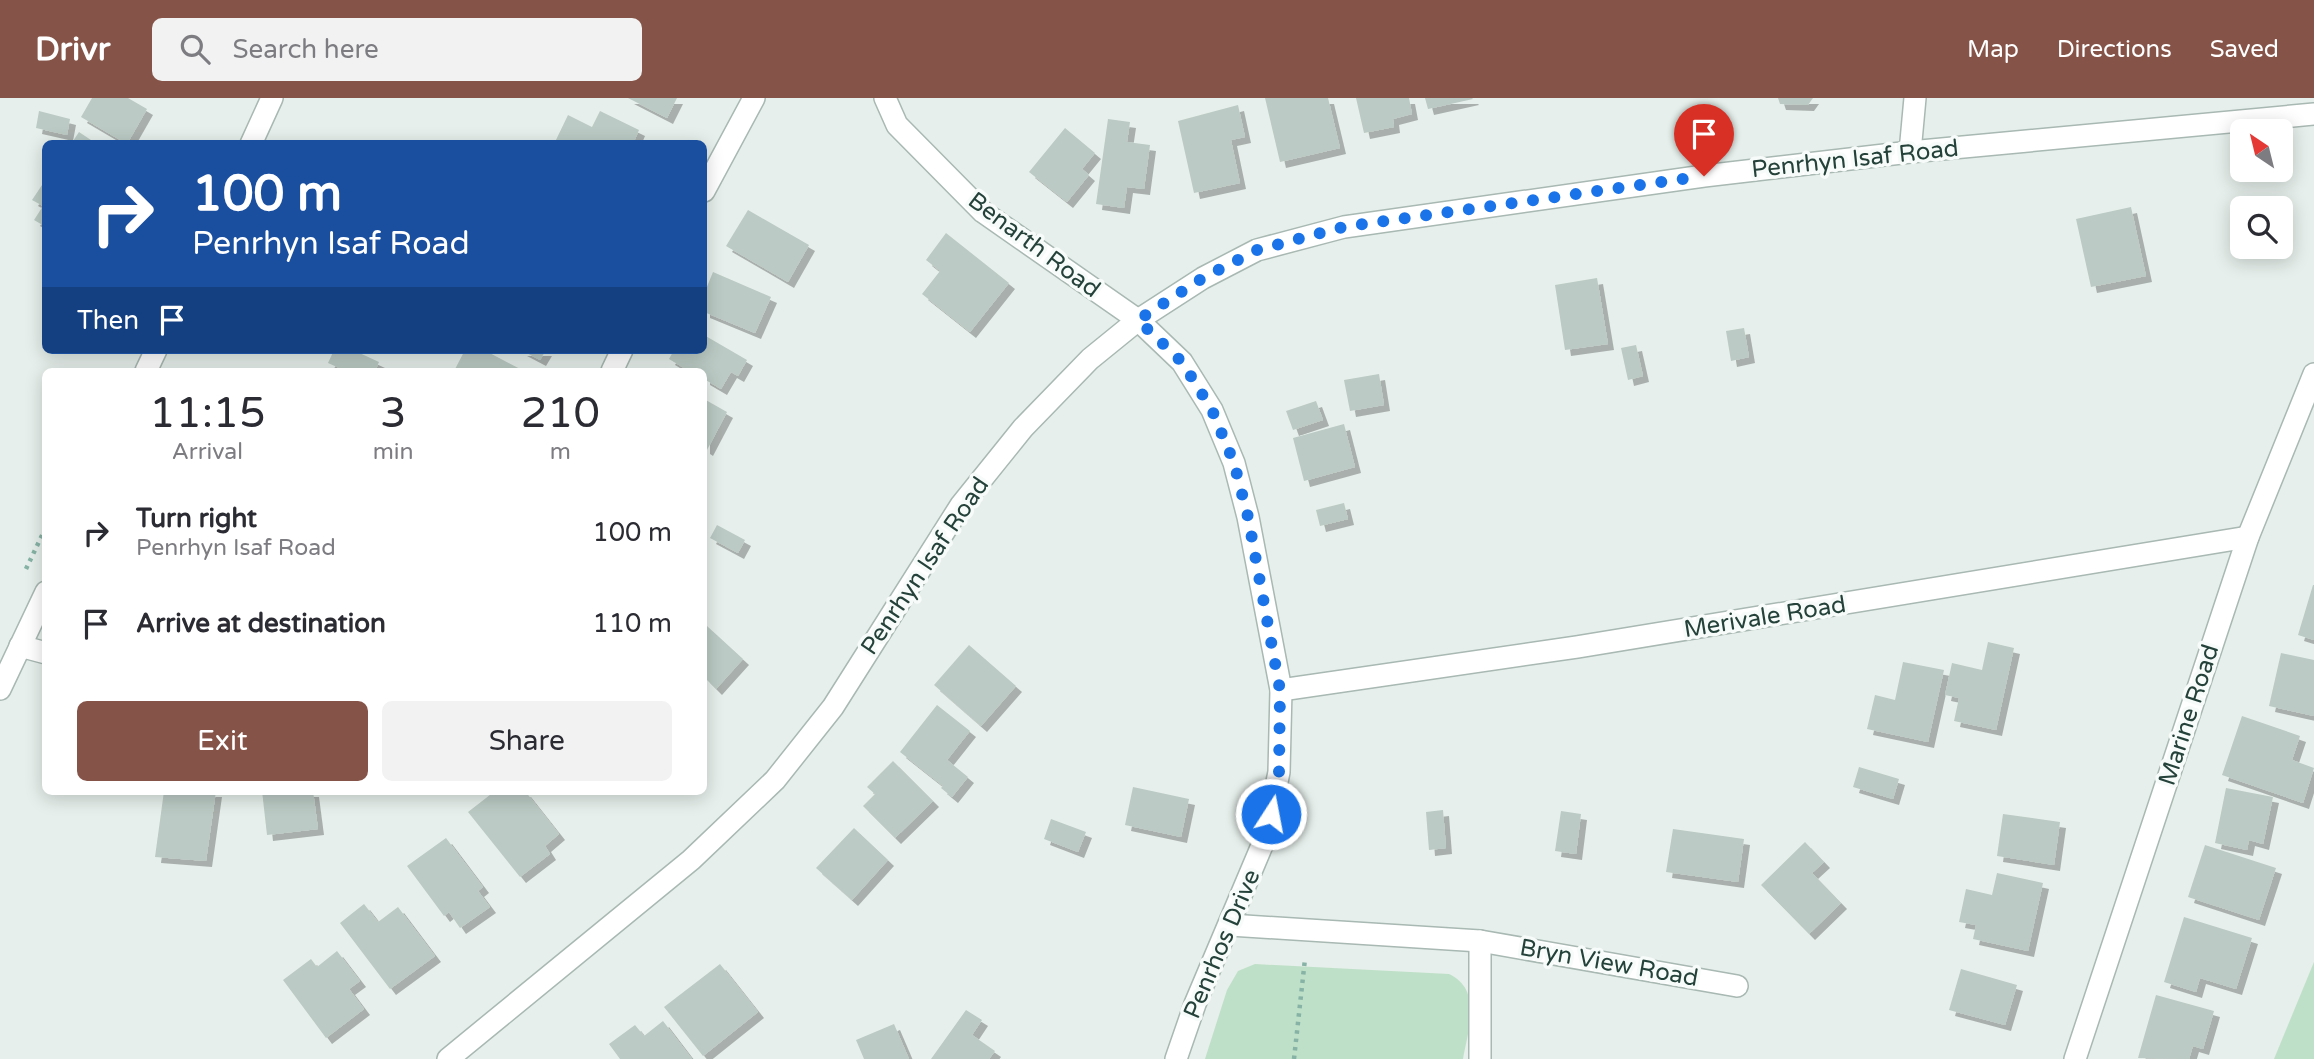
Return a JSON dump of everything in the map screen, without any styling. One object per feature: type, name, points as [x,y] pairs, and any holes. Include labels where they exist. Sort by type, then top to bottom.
[{"type":"street","points":[[253,140],[272,98]]},
{"type":"street","points":[[707,185],[754,98]]},
{"type":"street","name":"Benarth Road","points":[[885,98],[897,125],[983,212],[1138,320]]},
{"type":"street","points":[[1910,152],[1915,98]]},
{"type":"street","name":"Penrhyn Isaf Road","points":[[448,1059],[691,860],[775,780],[833,707],[961,505],[1023,428],[1090,359],[1138,320],[1203,278],[1257,250],[1343,227],[1704,176],[1910,152],[2314,114]]},
{"type":"street","name":"Penrhos Drive","points":[[1138,320],[1182,362],[1212,410],[1234,463],[1248,517],[1280,690],[1279,772],[1266,836],[1195,1004],[1176,1059]]},
{"type":"street","name":"Marine Road","points":[[2075,1059],[2248,537],[2314,374]]},
{"type":"street","name":"Merivale Road","points":[[1280,690],[1577,647],[2248,537]]},
{"type":"street","points":[[0,689],[42,600]]},
{"type":"street","points":[[20,646],[42,652]]},
{"type":"street","name":"Bryn View Road","points":[[1230,926],[1480,941],[1737,986]]},
{"type":"street","points":[[1480,941],[1480,1059]]},
{"type":"path","points":[[1294,1059],[1308,931]]},
{"type":"green space","points":[[2314,962],[2314,1059],[2274,1059]]},
{"type":"green space","points":[[1255,964],[1449,974],[1460,981],[1470,1000],[1470,1024],[1463,1059],[1205,1059],[1227,990],[1238,971]]},
{"type":"building","points":[[92,98],[128,98],[147,109],[129,140],[120,140],[81,117]]},
{"type":"building","points":[[628,98],[677,98],[667,118]]},
{"type":"building","points":[[1265,98],[1328,98],[1340,148],[1280,162]]},
{"type":"building","points":[[1356,98],[1409,98],[1412,114],[1393,119],[1394,127],[1364,133]]},
{"type":"building","points":[[1425,98],[1472,98],[1473,99],[1428,109]]},
{"type":"building","points":[[1778,98],[1813,98],[1808,105],[1780,104]]},
{"type":"building","points":[[1238,105],[1245,137],[1231,140],[1240,183],[1194,193],[1178,121]]},
{"type":"building","points":[[39,111],[70,119],[67,135],[36,128]]},
{"type":"building","points":[[600,111],[639,130],[635,140],[556,140],[568,115],[592,127]]},
{"type":"building","points":[[1108,119],[1130,122],[1127,142],[1150,145],[1144,189],[1127,187],[1124,208],[1096,204]]},
{"type":"building","points":[[1065,128],[1095,153],[1082,169],[1089,175],[1067,202],[1029,172]]},
{"type":"building","points":[[79,132],[91,140],[74,140]]},
{"type":"building","points":[[42,185],[42,205],[32,200]]},
{"type":"building","points":[[2131,207],[2146,276],[2091,287],[2076,219]]},
{"type":"building","points":[[42,208],[42,225],[34,220]]},
{"type":"building","points":[[748,210],[809,245],[788,282],[726,246]]},
{"type":"building","points":[[946,233],[1009,283],[970,332],[922,294],[940,271],[926,260]]},
{"type":"building","points":[[713,272],[771,297],[755,333],[707,313],[707,287]]},
{"type":"building","points":[[1597,278],[1608,344],[1565,350],[1555,285]]},
{"type":"building","points":[[1744,328],[1749,357],[1731,361],[1726,331]]},
{"type":"building","points":[[707,337],[747,360],[738,376],[731,372],[721,389],[707,381],[707,368],[684,368],[669,359],[672,354],[707,354]]},
{"type":"building","points":[[1636,345],[1643,376],[1628,380],[1621,348]]},
{"type":"building","points":[[332,354],[362,354],[379,362],[376,368],[339,368],[328,363]]},
{"type":"building","points":[[463,354],[492,354],[518,368],[456,368]]},
{"type":"building","points":[[529,354],[544,354],[540,360]]},
{"type":"building","points":[[1379,374],[1384,405],[1350,411],[1344,380]]},
{"type":"building","points":[[707,401],[727,412],[707,450]]},
{"type":"building","points":[[1316,401],[1323,420],[1293,430],[1286,411]]},
{"type":"building","points":[[1344,424],[1355,467],[1304,481],[1293,438]]},
{"type":"building","points":[[1344,503],[1348,519],[1320,526],[1316,510]]},
{"type":"building","points":[[717,525],[745,540],[738,553],[710,538]]},
{"type":"building","points":[[2314,585],[2314,640],[2298,635]]},
{"type":"building","points":[[707,626],[743,659],[716,689],[707,680]]},
{"type":"building","points":[[1988,642],[2014,648],[1996,730],[1954,721],[1959,698],[1945,695],[1952,663],[1982,670]]},
{"type":"building","points":[[969,645],[1016,686],[981,726],[934,685]]},
{"type":"building","points":[[2281,653],[2314,660],[2314,716],[2269,706]]},
{"type":"building","points":[[1903,662],[1944,670],[1928,742],[1867,729],[1875,695],[1895,700]]},
{"type":"building","points":[[937,705],[970,731],[947,760],[968,777],[952,797],[941,788],[943,786],[900,752]]},
{"type":"building","points":[[2242,716],[2300,736],[2292,760],[2314,768],[2303,803],[2222,775]]},
{"type":"building","points":[[893,761],[933,801],[895,838],[863,806],[875,794],[867,787]]},
{"type":"building","points":[[1859,767],[1899,779],[1893,799],[1853,787]]},
{"type":"building","points":[[1133,787],[1189,799],[1181,837],[1125,825]]},
{"type":"building","points":[[2226,788],[2273,797],[2263,844],[2249,840],[2247,850],[2215,843]]},
{"type":"building","points":[[163,795],[215,795],[206,861],[155,857]]},
{"type":"building","points":[[262,795],[314,795],[318,829],[267,835]]},
{"type":"building","points":[[490,795],[528,795],[559,834],[545,846],[550,854],[520,877],[468,812]]},
{"type":"building","points":[[1443,810],[1446,848],[1429,850],[1426,812]]},
{"type":"building","points":[[1561,811],[1581,814],[1576,854],[1555,851]]},
{"type":"building","points":[[2003,814],[2060,822],[2054,865],[1997,856]]},
{"type":"building","points":[[1051,819],[1086,832],[1078,852],[1044,839]]},
{"type":"building","points":[[854,828],[888,860],[852,900],[816,868]]},
{"type":"building","points":[[1673,829],[1744,839],[1738,882],[1666,872]]},
{"type":"building","points":[[446,838],[483,887],[478,891],[490,907],[460,928],[449,912],[444,916],[407,866]]},
{"type":"building","points":[[1805,842],[1824,862],[1812,873],[1841,903],[1809,934],[1761,885]]},
{"type":"building","points":[[2205,845],[2276,868],[2259,920],[2188,897]]},
{"type":"building","points":[[1997,873],[2043,883],[2028,951],[1973,939],[1976,925],[1959,922],[1966,889],[1992,895]]},
{"type":"building","points":[[364,904],[378,922],[398,907],[435,956],[390,989],[340,923]]},
{"type":"building","points":[[2184,917],[2252,938],[2236,989],[2200,978],[2196,992],[2164,982]]},
{"type":"building","points":[[337,951],[360,981],[349,989],[364,1009],[326,1038],[283,980],[311,959],[317,967]]},
{"type":"building","points":[[720,964],[758,1012],[703,1056],[664,1007]]},
{"type":"building","points":[[1961,969],[2017,985],[2005,1025],[1949,1010]]},
{"type":"building","points":[[2156,995],[2214,1011],[2203,1049],[2193,1046],[2189,1059],[2138,1058]]},
{"type":"building","points":[[966,1010],[982,1020],[972,1035],[995,1051],[989,1059],[931,1059]]},
{"type":"building","points":[[663,1021],[692,1059],[620,1059],[609,1044],[635,1025],[644,1036]]},
{"type":"building","points":[[894,1024],[909,1059],[864,1059],[856,1040]]},
{"type":"route","points":[[1271,814],[1279,772],[1280,690],[1248,517],[1234,463],[1212,410],[1182,362],[1138,320],[1203,278],[1257,250],[1343,227],[1704,176]]}]
